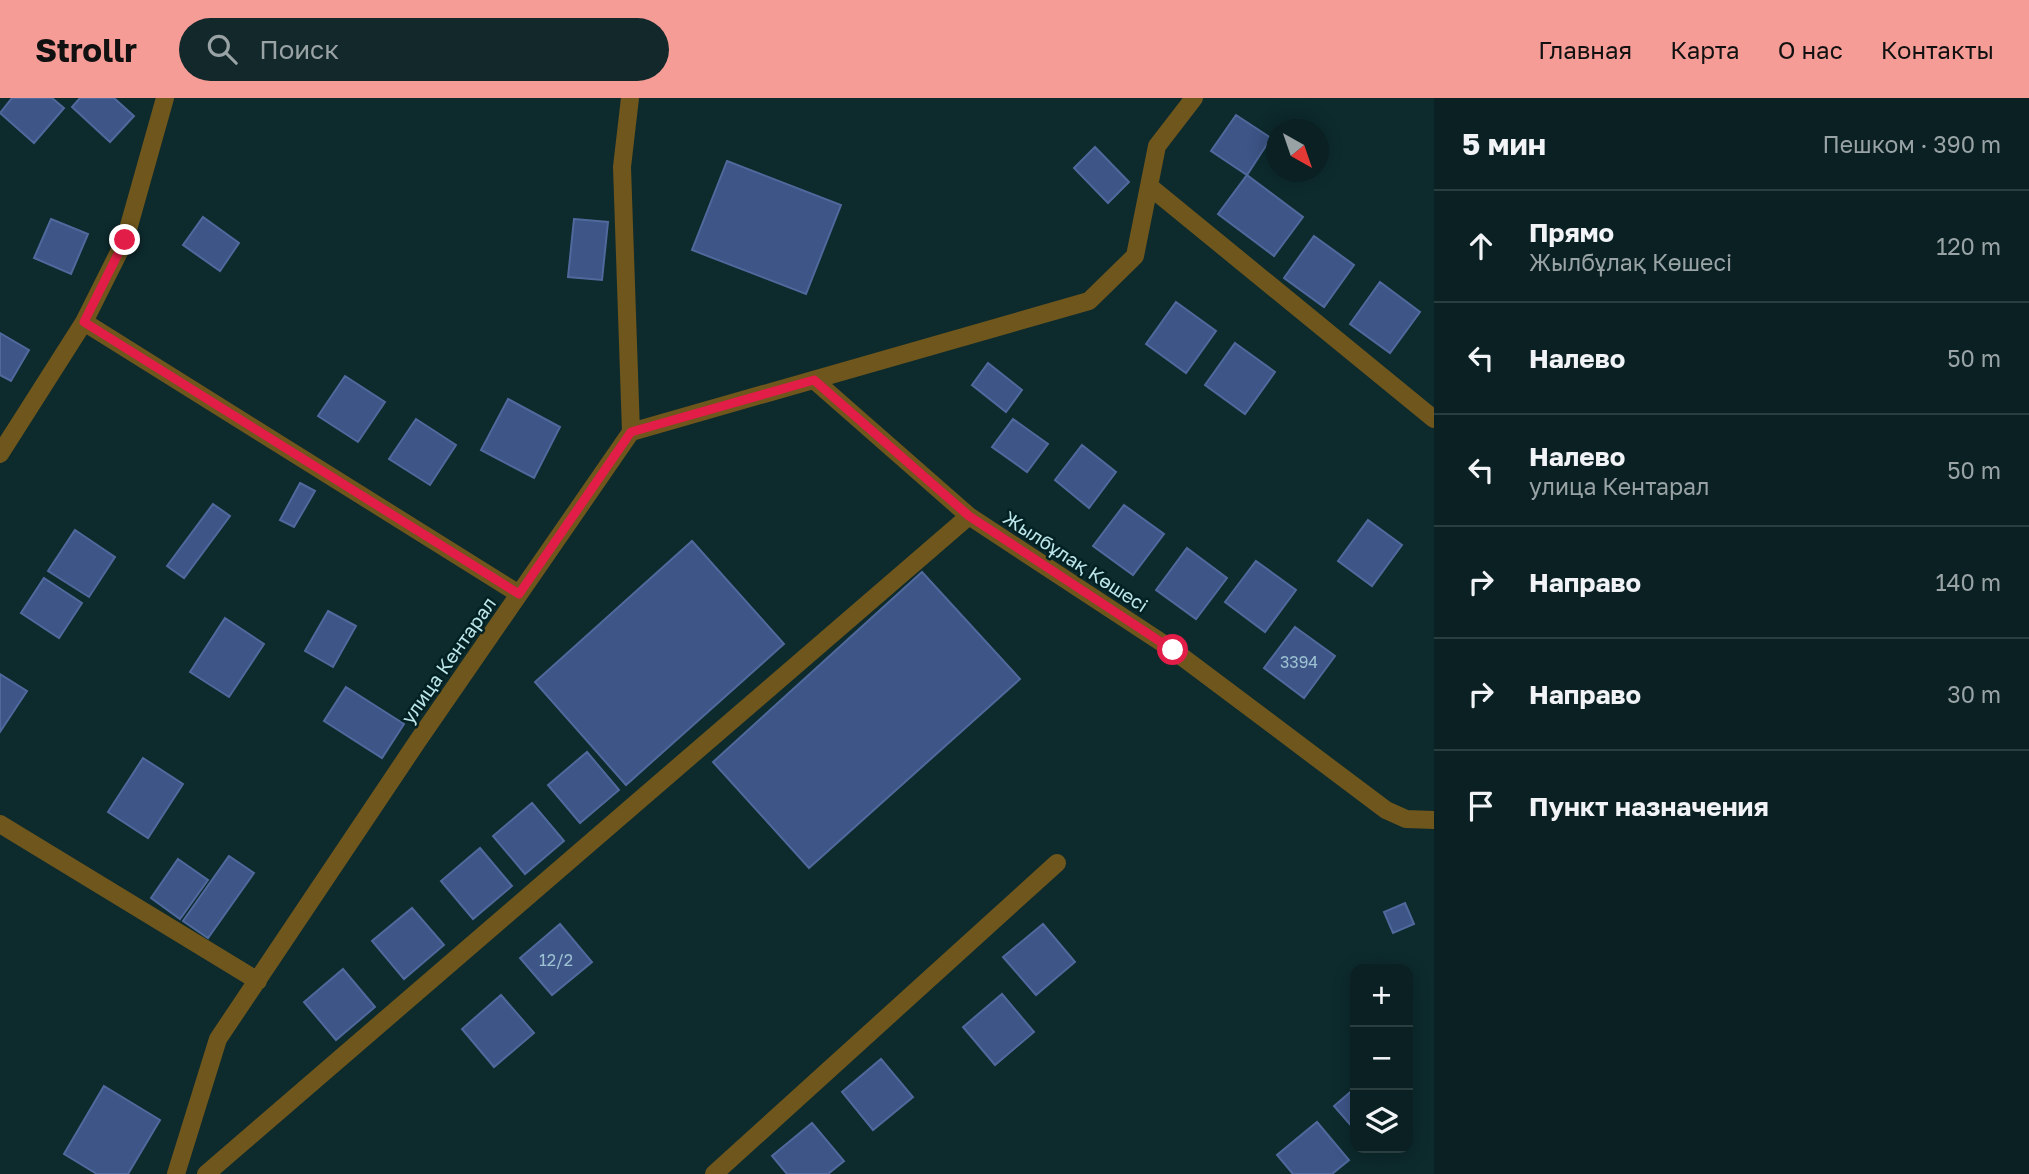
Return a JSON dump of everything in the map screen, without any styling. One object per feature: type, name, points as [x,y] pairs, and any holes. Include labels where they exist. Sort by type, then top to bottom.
[{"type":"street","points":[[0,454],[84,322],[125,240],[165,98]]},
{"type":"street","points":[[630,98],[622,167],[631,432],[1089,301],[1135,256],[1157,146],[1194,98]]},
{"type":"street","points":[[1149,186],[1434,419]]},
{"type":"street","points":[[84,322],[519,594]]},
{"type":"street","name":"Жылбұлақ Көшесі","points":[[814,380],[969,516],[1173,650],[1386,810],[1406,819],[1434,820]]},
{"type":"street","name":"улица Кентарал","points":[[176,1174],[218,1039],[631,432]]},
{"type":"street","points":[[206,1174],[969,516]]},
{"type":"street","points":[[0,824],[258,981]]},
{"type":"street","points":[[713,1174],[1057,863]]},
{"type":"building","points":[[12,98],[52,98],[64,108],[34,143],[0,113]]},
{"type":"building","points":[[80,98],[114,98],[134,116],[110,142],[72,107]]},
{"type":"building","points":[[1236,115],[1266,135],[1266,146],[1247,175],[1211,151]]},
{"type":"building","points":[[1095,147],[1129,182],[1108,203],[1074,168]]},
{"type":"building","points":[[727,161],[841,205],[806,294],[692,250]]},
{"type":"building","points":[[1247,175],[1303,217],[1274,256],[1218,214]]},
{"type":"building","points":[[203,217],[239,243],[220,271],[183,245]]},
{"type":"building","points":[[51,219],[88,234],[71,274],[34,258]]},
{"type":"building","points":[[574,219],[608,222],[602,280],[568,277]]},
{"type":"building","points":[[1314,236],[1354,265],[1324,307],[1284,278]]},
{"type":"building","points":[[1380,282],[1420,312],[1390,353],[1350,324]]},
{"type":"building","points":[[1176,302],[1216,331],[1186,373],[1146,344]]},
{"type":"building","points":[[0,333],[29,350],[11,381],[0,375]]},
{"type":"building","points":[[1235,343],[1275,372],[1245,414],[1205,385]]},
{"type":"building","points":[[988,363],[1022,390],[1006,412],[972,385]]},
{"type":"building","points":[[345,376],[385,402],[358,442],[318,416]]},
{"type":"building","points":[[508,399],[560,427],[534,478],[481,450]]},
{"type":"building","points":[[416,419],[456,445],[430,485],[389,459]]},
{"type":"building","points":[[1013,419],[1048,444],[1027,472],[992,447]]},
{"type":"building","points":[[1082,445],[1116,472],[1089,508],[1055,480]]},
{"type":"building","points":[[300,483],[315,491],[294,527],[280,520]]},
{"type":"building","points":[[213,504],[230,516],[184,578],[167,566]]},
{"type":"building","points":[[1124,505],[1164,534],[1133,575],[1093,546]]},
{"type":"building","points":[[1368,520],[1402,545],[1372,586],[1338,561]]},
{"type":"building","points":[[75,530],[115,557],[89,597],[48,571]]},
{"type":"building","points":[[692,541],[784,644],[626,785],[535,682]]},
{"type":"building","points":[[1187,548],[1227,578],[1196,619],[1156,590]]},
{"type":"building","points":[[1256,561],[1296,590],[1265,632],[1225,602]]},
{"type":"building","points":[[922,572],[1020,679],[809,868],[713,762]]},
{"type":"building","points":[[44,578],[82,603],[59,638],[21,613]]},
{"type":"building","points":[[328,611],[356,626],[333,667],[305,651]]},
{"type":"building","points":[[225,618],[264,644],[229,697],[190,672]]},
{"type":"building","points":[[1295,627],[1335,656],[1304,698],[1264,668]]},
{"type":"building","points":[[0,674],[27,691],[0,732]]},
{"type":"building","points":[[346,687],[404,724],[382,758],[324,721]]},
{"type":"building","points":[[587,752],[619,790],[580,823],[548,785]]},
{"type":"building","points":[[143,758],[183,784],[148,838],[108,812]]},
{"type":"building","points":[[532,803],[564,841],[525,874],[493,836]]},
{"type":"building","points":[[480,848],[512,886],[473,919],[441,881]]},
{"type":"building","points":[[229,856],[254,873],[208,938],[183,921]]},
{"type":"building","points":[[178,859],[208,880],[180,919],[151,898]]},
{"type":"building","points":[[1405,903],[1414,924],[1393,933],[1384,912]]},
{"type":"building","points":[[412,908],[444,945],[404,979],[372,941]]},
{"type":"building","points":[[560,924],[592,962],[552,995],[520,958]]},
{"type":"building","points":[[1043,924],[1075,962],[1036,995],[1003,957]]},
{"type":"building","points":[[343,969],[375,1007],[336,1040],[304,1002]]},
{"type":"building","points":[[1002,994],[1034,1032],[995,1065],[963,1027]]},
{"type":"building","points":[[501,995],[534,1033],[494,1067],[462,1029]]},
{"type":"building","points":[[881,1059],[913,1097],[873,1130],[842,1092]]},
{"type":"building","points":[[104,1086],[160,1120],[128,1174],[97,1174],[64,1154]]},
{"type":"building","points":[[1350,1092],[1350,1124],[1334,1106]]},
{"type":"building","points":[[1317,1122],[1349,1160],[1332,1174],[1293,1174],[1277,1155]]},
{"type":"building","points":[[812,1123],[844,1161],[828,1174],[787,1174],[772,1156]]},
{"type":"route","points":[[125,240],[84,322],[519,594],[631,432],[814,380],[969,516],[1173,650]]}]
